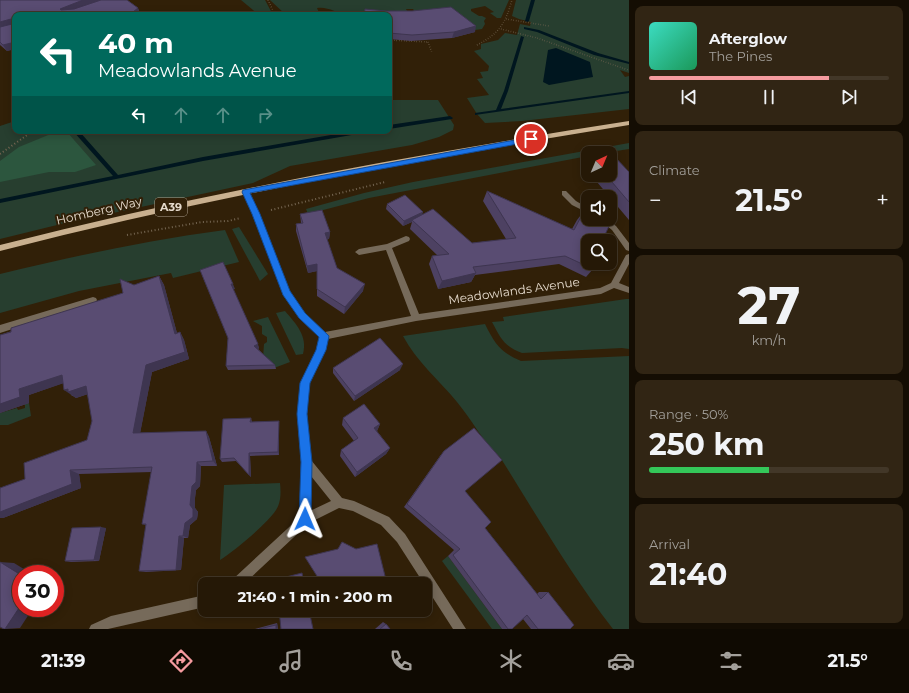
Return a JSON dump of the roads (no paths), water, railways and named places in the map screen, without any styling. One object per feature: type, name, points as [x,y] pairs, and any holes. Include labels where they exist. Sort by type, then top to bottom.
[{"type":"main road","name":"Homberg Way","points":[[0,248],[97,223],[245,192],[381,166],[629,123]]},
{"type":"street","points":[[245,192],[256,214],[286,293],[302,315],[324,336],[321,350],[305,383],[302,414],[306,462],[305,519]]},
{"type":"street","points":[[564,193],[574,203],[581,207]]},
{"type":"street","points":[[611,226],[629,248]]},
{"type":"street","points":[[359,252],[388,247],[406,239]]},
{"type":"street","points":[[388,247],[416,318]]},
{"type":"street","points":[[629,257],[614,285],[629,290]]},
{"type":"street","name":"Meadowlands Avenue","points":[[324,336],[416,318],[601,291],[614,285]]},
{"type":"street","points":[[0,329],[93,300]]},
{"type":"street","points":[[306,462],[339,502],[354,506],[385,521],[401,538],[460,629]]},
{"type":"street","points":[[243,577],[305,519],[339,502]]},
{"type":"street","points":[[95,629],[111,622],[198,603]]},
{"type":"water","points":[[556,48],[590,62],[593,77],[549,85],[543,82],[548,50]]},
{"type":"waterway","points":[[527,21],[533,0]]},
{"type":"waterway","points":[[525,28],[538,31],[596,54],[629,63]]},
{"type":"waterway","points":[[498,111],[506,91],[522,37]]},
{"type":"waterway","points":[[498,111],[629,92]]},
{"type":"waterway","points":[[477,114],[498,111]]},
{"type":"waterway","points":[[392,127],[450,118]]},
{"type":"waterway","points":[[79,134],[116,176]]},
{"type":"waterway","points":[[0,201],[203,159],[346,134]]}]
